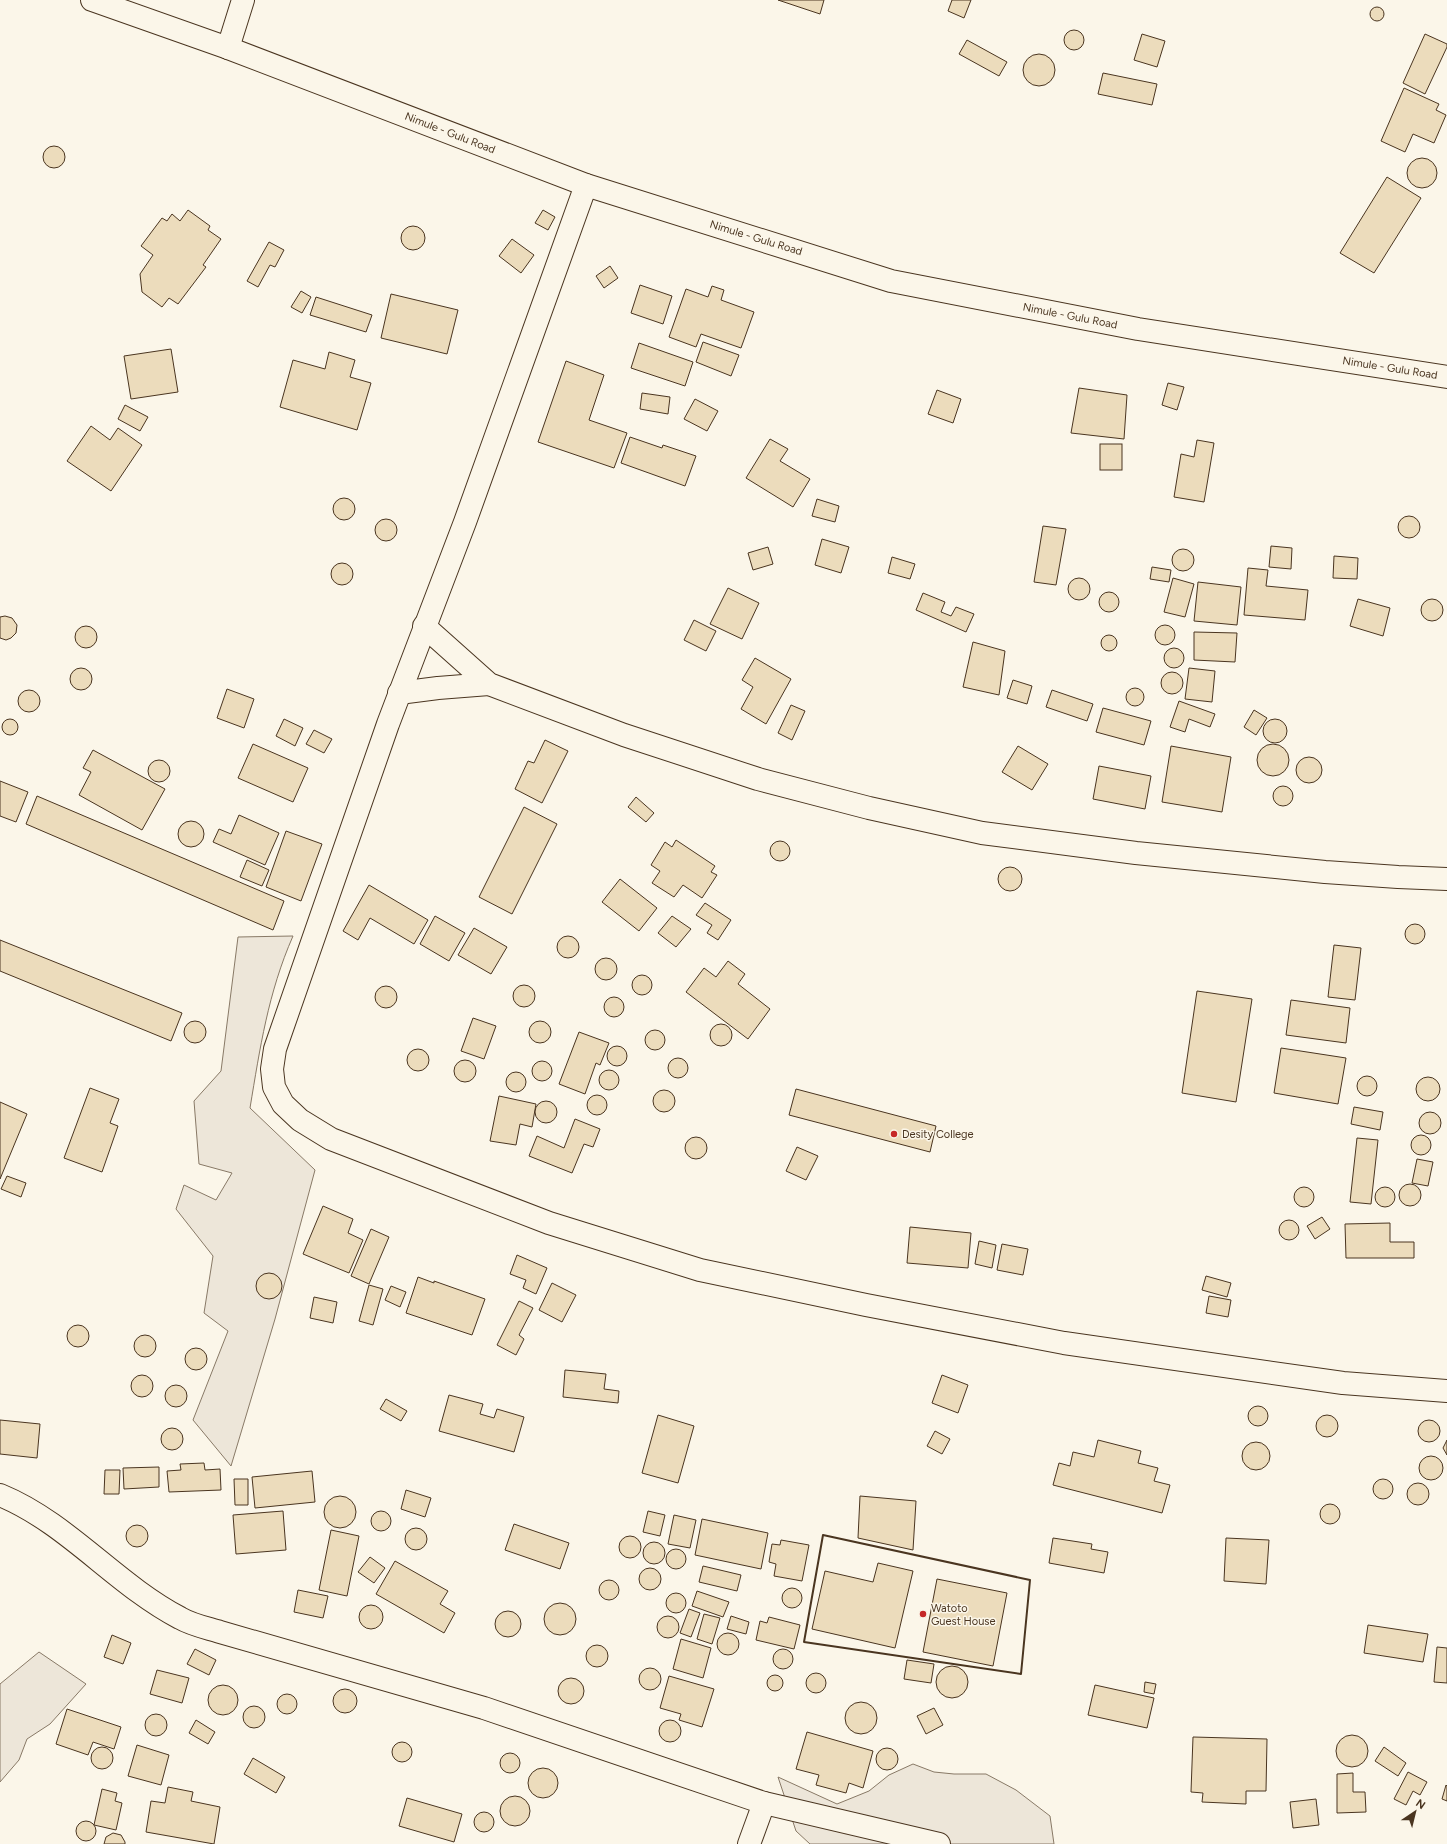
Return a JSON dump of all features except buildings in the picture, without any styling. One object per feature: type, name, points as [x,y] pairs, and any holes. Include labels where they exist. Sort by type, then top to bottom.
[{"type":"street","name":"Nimule - Gulu Road","points":[[92,0],[228,48],[586,186],[891,280],[1138,330],[1447,377]]},
{"type":"street","points":[[228,48],[243,0]]},
{"type":"street","points":[[586,186],[465,522],[399,694],[275,1049],[272,1069],[274,1087],[283,1104],[300,1120],[331,1138],[542,1220],[700,1270],[866,1305],[1064,1342],[1342,1383],[1447,1391]]},
{"type":"street","points":[[424,626],[489,684],[624,735],[758,779],[869,808],[982,833],[1136,853],[1332,872],[1447,879]]},
{"type":"street","points":[[399,694],[438,688],[489,684]]},
{"type":"street","points":[[0,1495],[21,1503],[55,1526],[143,1595],[181,1619],[220,1632],[484,1708],[764,1803],[939,1844]]},
{"type":"street","points":[[749,1844],[764,1803]]},
{"type":"shaded area","points":[[293,936],[284,957],[271,1000],[261,1042],[250,1108],[315,1170],[275,1319],[231,1466],[193,1420],[228,1331],[204,1313],[213,1256],[176,1209],[184,1185],[216,1200],[232,1173],[199,1164],[194,1101],[221,1071],[238,937]]},
{"type":"shaded area","points":[[39,1652],[86,1684],[50,1724],[27,1739],[19,1760],[0,1782],[0,1684]]},
{"type":"shaded area","points":[[913,1764],[934,1772],[954,1774],[986,1774],[1016,1790],[1050,1816],[1054,1844],[810,1844],[796,1831],[778,1777],[837,1804],[869,1791],[889,1775]]},
{"type":"wall","points":[[823,1535],[1030,1580],[1021,1674],[804,1642],[823,1535]]},
{"type":"place","name":"Desity College","points":[[894,1134]]},
{"type":"place","name":"Watoto Guest House","points":[[923,1614]]}]
